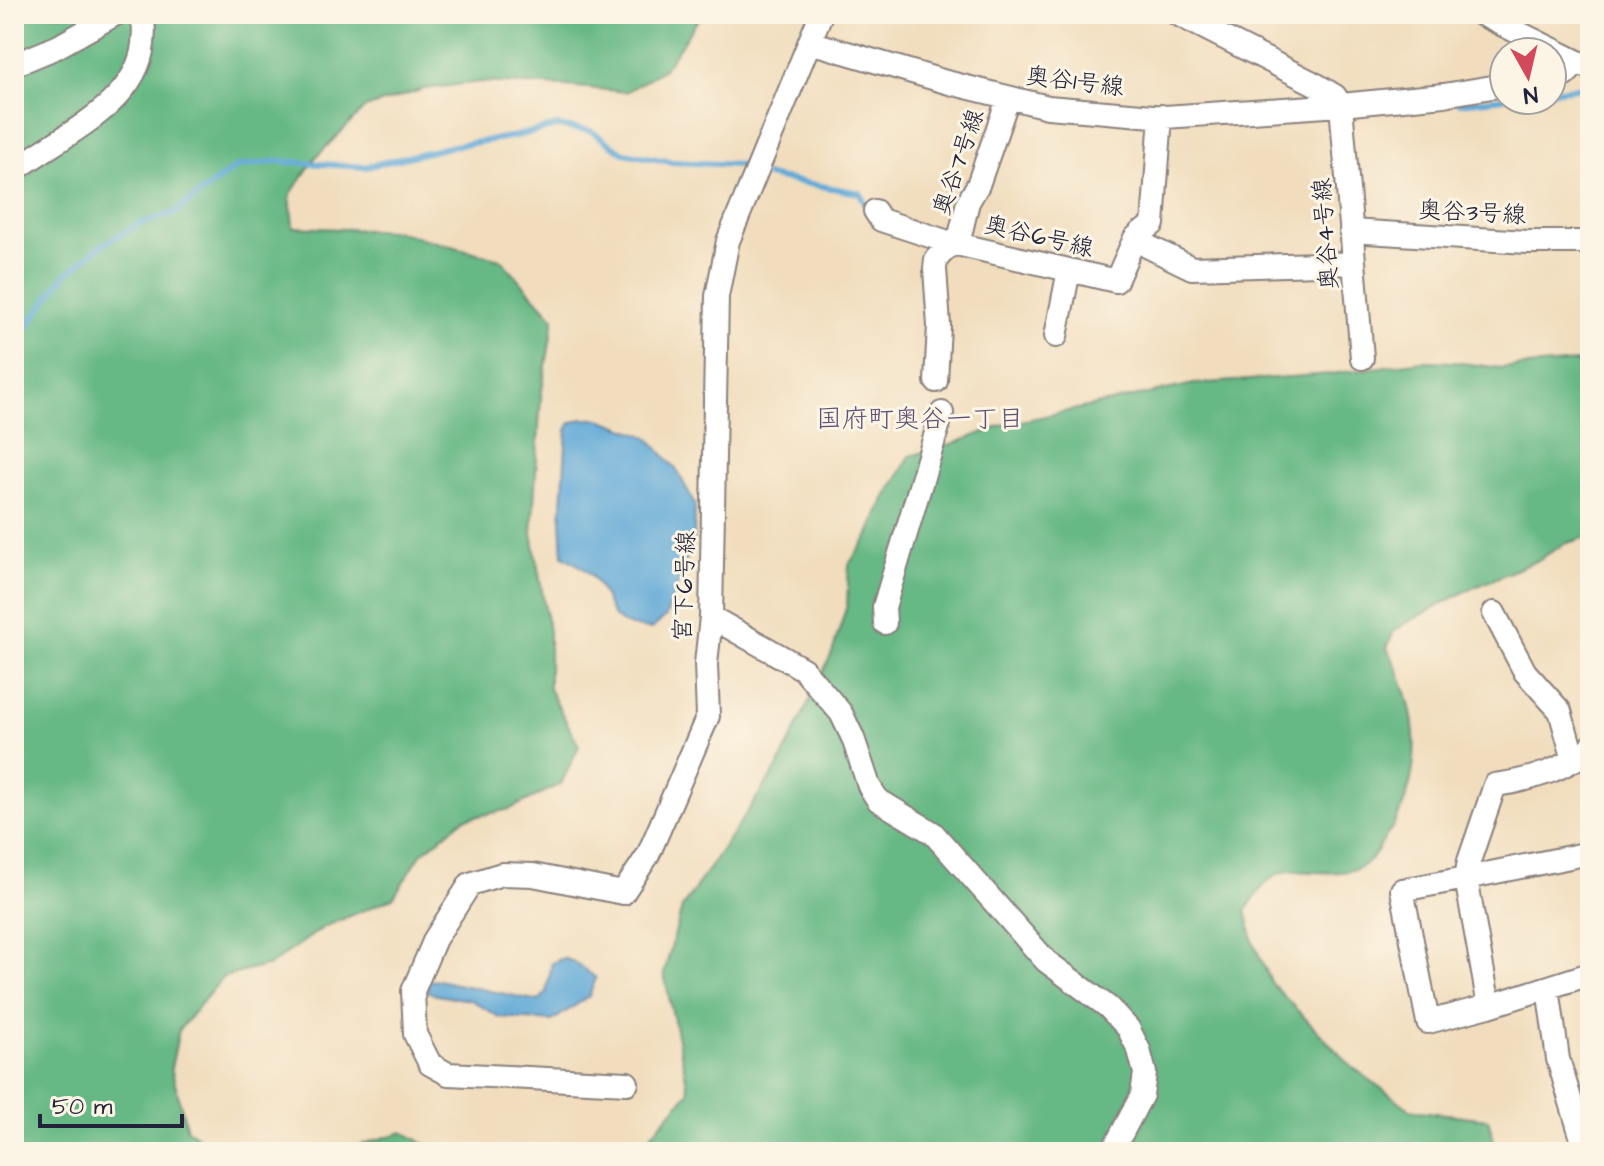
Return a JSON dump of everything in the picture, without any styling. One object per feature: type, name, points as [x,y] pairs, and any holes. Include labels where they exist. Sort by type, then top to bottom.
[{"type":"street","points":[[14,65],[57,47],[116,14]]},
{"type":"street","points":[[14,171],[41,150],[97,116],[121,93],[142,54],[144,32],[140,14]]},
{"type":"street","name":"宮下6号線","points":[[627,1083],[448,1074],[430,1064],[415,1034],[413,991],[435,939],[470,884],[502,874],[533,875],[623,893],[648,855],[708,716],[706,664],[711,617],[717,296],[728,241],[821,14]]},
{"type":"street","points":[[1177,14],[1315,84],[1335,96],[1341,105]]},
{"type":"street","points":[[1481,14],[1584,65]]},
{"type":"street","name":"奥谷1号線","points":[[810,42],[1008,99],[1048,107],[1161,116],[1341,105],[1488,88]]},
{"type":"street","name":"奥谷7号線","points":[[958,244],[968,202],[978,185],[1008,99]]},
{"type":"street","name":"奥谷4号線","points":[[1341,105],[1362,358]]},
{"type":"street","name":"奥谷6号線","points":[[875,211],[881,220],[958,244],[1116,281],[1129,248],[1140,233],[1153,224],[1161,116]]},
{"type":"street","name":"奥谷3号線","points":[[1351,231],[1527,242],[1590,242]]},
{"type":"street","points":[[1140,233],[1147,246],[1192,268],[1353,263]]},
{"type":"street","points":[[936,381],[939,326],[936,259],[949,246],[958,244]]},
{"type":"street","points":[[1056,336],[1069,270]]},
{"type":"street","points":[[885,623],[884,607],[942,413]]},
{"type":"street","points":[[1489,1006],[1466,878],[1495,785],[1532,776],[1582,754],[1560,711],[1525,672],[1494,613]]},
{"type":"street","points":[[711,617],[803,669],[841,713],[869,786],[878,800],[933,833],[1046,961],[1108,1007],[1128,1028],[1139,1050],[1145,1073],[1142,1095],[1112,1152]]},
{"type":"street","points":[[1590,853],[1402,890],[1428,1022],[1590,974]]},
{"type":"street","points":[[1548,988],[1558,1059],[1586,1152]]},
{"type":"green space","points":[[14,14],[702,14],[664,69],[626,92],[480,82],[424,89],[365,108],[316,157],[290,195],[293,227],[395,231],[500,259],[554,318],[541,396],[532,533],[549,632],[549,689],[579,746],[561,784],[510,809],[464,819],[421,854],[393,898],[324,927],[270,965],[223,977],[179,1030],[171,1068],[187,1129],[213,1148],[242,1152],[14,1152]]},
{"type":"green space","points":[[1422,361],[1501,368],[1590,361],[1590,536],[1564,544],[1538,560],[1466,591],[1394,631],[1387,648],[1407,696],[1414,744],[1408,792],[1399,815],[1367,863],[1345,871],[1278,874],[1264,885],[1246,910],[1253,942],[1272,984],[1351,1066],[1411,1110],[1488,1119],[1497,1152],[636,1152],[689,1092],[664,973],[682,908],[779,765],[832,653],[847,605],[849,564],[868,537],[881,506],[910,456],[1003,425],[1194,384],[1331,374]]},
{"type":"green space","points":[[403,1132],[439,1152],[317,1152],[356,1146]]},
{"type":"water","points":[[582,419],[600,419],[648,437],[677,470],[695,505],[694,539],[666,616],[652,629],[635,627],[616,618],[590,574],[563,556],[561,520],[567,430],[571,423]]},
{"type":"water","points":[[563,958],[596,978],[589,996],[552,1021],[499,1017],[471,1000],[427,991],[429,981],[437,980],[539,1001],[546,993],[552,963]]},
{"type":"waterway","points":[[1568,89],[1583,87],[1590,90]]},
{"type":"waterway","points":[[1460,103],[1488,100]]},
{"type":"waterway","points":[[14,345],[65,275],[103,244],[139,224],[176,212],[236,167],[277,161],[365,167],[557,126],[591,131],[624,153],[672,162],[740,165]]},
{"type":"waterway","points":[[767,176],[859,193],[868,208]]},
{"type":"district","name":"国府町奥谷一丁目","points":[[920,418]]}]
